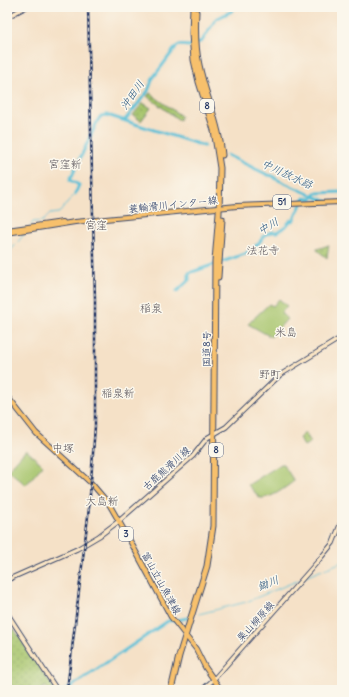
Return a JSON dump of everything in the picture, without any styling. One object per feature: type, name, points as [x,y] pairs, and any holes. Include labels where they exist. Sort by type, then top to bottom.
[{"type":"highway","name":"国道8号","points":[[193,7],[192,34],[194,60],[217,142],[220,168],[221,206]]},
{"type":"highway","name":"国道8号","points":[[171,690],[186,637],[206,581],[213,547],[216,511],[215,433],[217,294],[223,168],[220,140],[215,118],[197,57],[195,33],[197,7]]},
{"type":"highway","name":"国道8号","points":[[174,690],[186,637]]},
{"type":"main road","points":[[7,17],[26,7]]},
{"type":"main road","name":"蓑輪滑川インター線","points":[[7,232],[78,222],[221,206],[342,201]]},
{"type":"main road","name":"古鹿熊滑川線","points":[[7,580],[82,546],[98,537],[119,521],[193,456],[203,442],[231,422],[280,375],[295,364],[342,337]]},
{"type":"main road","name":"富山立山魚津線","points":[[7,396],[36,433],[92,484],[109,504],[168,612],[196,648],[205,666],[221,690]]},
{"type":"main road","name":"栗山柳原線","points":[[202,690],[214,679],[319,560],[332,544],[342,520]]},
{"type":"main road","points":[[7,614],[57,690]]},
{"type":"green space","points":[[150,93],[181,116],[179,120],[148,97],[147,96]]},
{"type":"green space","points":[[143,103],[151,108],[141,121],[133,115]]},
{"type":"green space","points":[[329,245],[327,258],[317,249]]},
{"type":"green space","points":[[279,299],[287,306],[281,313],[287,319],[271,337],[248,324],[269,304],[273,306]]},
{"type":"green space","points":[[305,433],[311,442],[304,446],[299,438]]},
{"type":"green space","points":[[26,450],[43,465],[26,485],[8,470]]},
{"type":"green space","points":[[283,464],[294,481],[269,497],[260,498],[248,485]]},
{"type":"green space","points":[[14,629],[55,690],[47,690],[45,687],[41,690],[26,690],[23,686],[17,690],[14,690],[7,679],[7,633]]},
{"type":"waterway","points":[[7,15],[16,7]]},
{"type":"waterway","name":"沖田川","points":[[125,120],[148,91],[153,78],[176,47],[179,45],[189,46],[202,41],[216,19],[232,11],[235,7]]},
{"type":"waterway","name":"沖田川","points":[[75,194],[79,185],[70,180],[101,116],[107,115],[204,146]]},
{"type":"waterway","name":"中川放水路","points":[[227,155],[328,202]]},
{"type":"waterway","name":"中川","points":[[177,291],[189,280],[189,273],[245,254],[258,244],[265,235],[271,232],[277,232],[286,226],[291,220],[293,221],[304,198],[312,199],[316,193],[342,192]]},
{"type":"waterway","points":[[31,225],[33,222],[43,221],[50,214],[60,212],[75,194]]},
{"type":"waterway","points":[[7,255],[26,232]]},
{"type":"waterway","name":"鋤川","points":[[305,577],[342,562]]},
{"type":"waterway","name":"鋤川","points":[[199,614],[246,602],[299,580]]},
{"type":"waterway","name":"鋤川","points":[[66,690],[168,621],[187,618]]},
{"type":"railway","points":[[67,690],[89,508],[95,426],[95,300],[88,7]]},
{"type":"district","name":"宮窪新","points":[[65,164]]},
{"type":"district","name":"宮窪","points":[[96,225]]},
{"type":"district","name":"法花寺","points":[[263,250]]},
{"type":"district","name":"稲泉","points":[[151,308]]},
{"type":"district","name":"米島","points":[[286,332]]},
{"type":"district","name":"野町","points":[[270,374]]},
{"type":"district","name":"稲泉新","points":[[118,393]]},
{"type":"district","name":"中塚","points":[[63,448]]},
{"type":"district","name":"大島新","points":[[102,501]]}]
